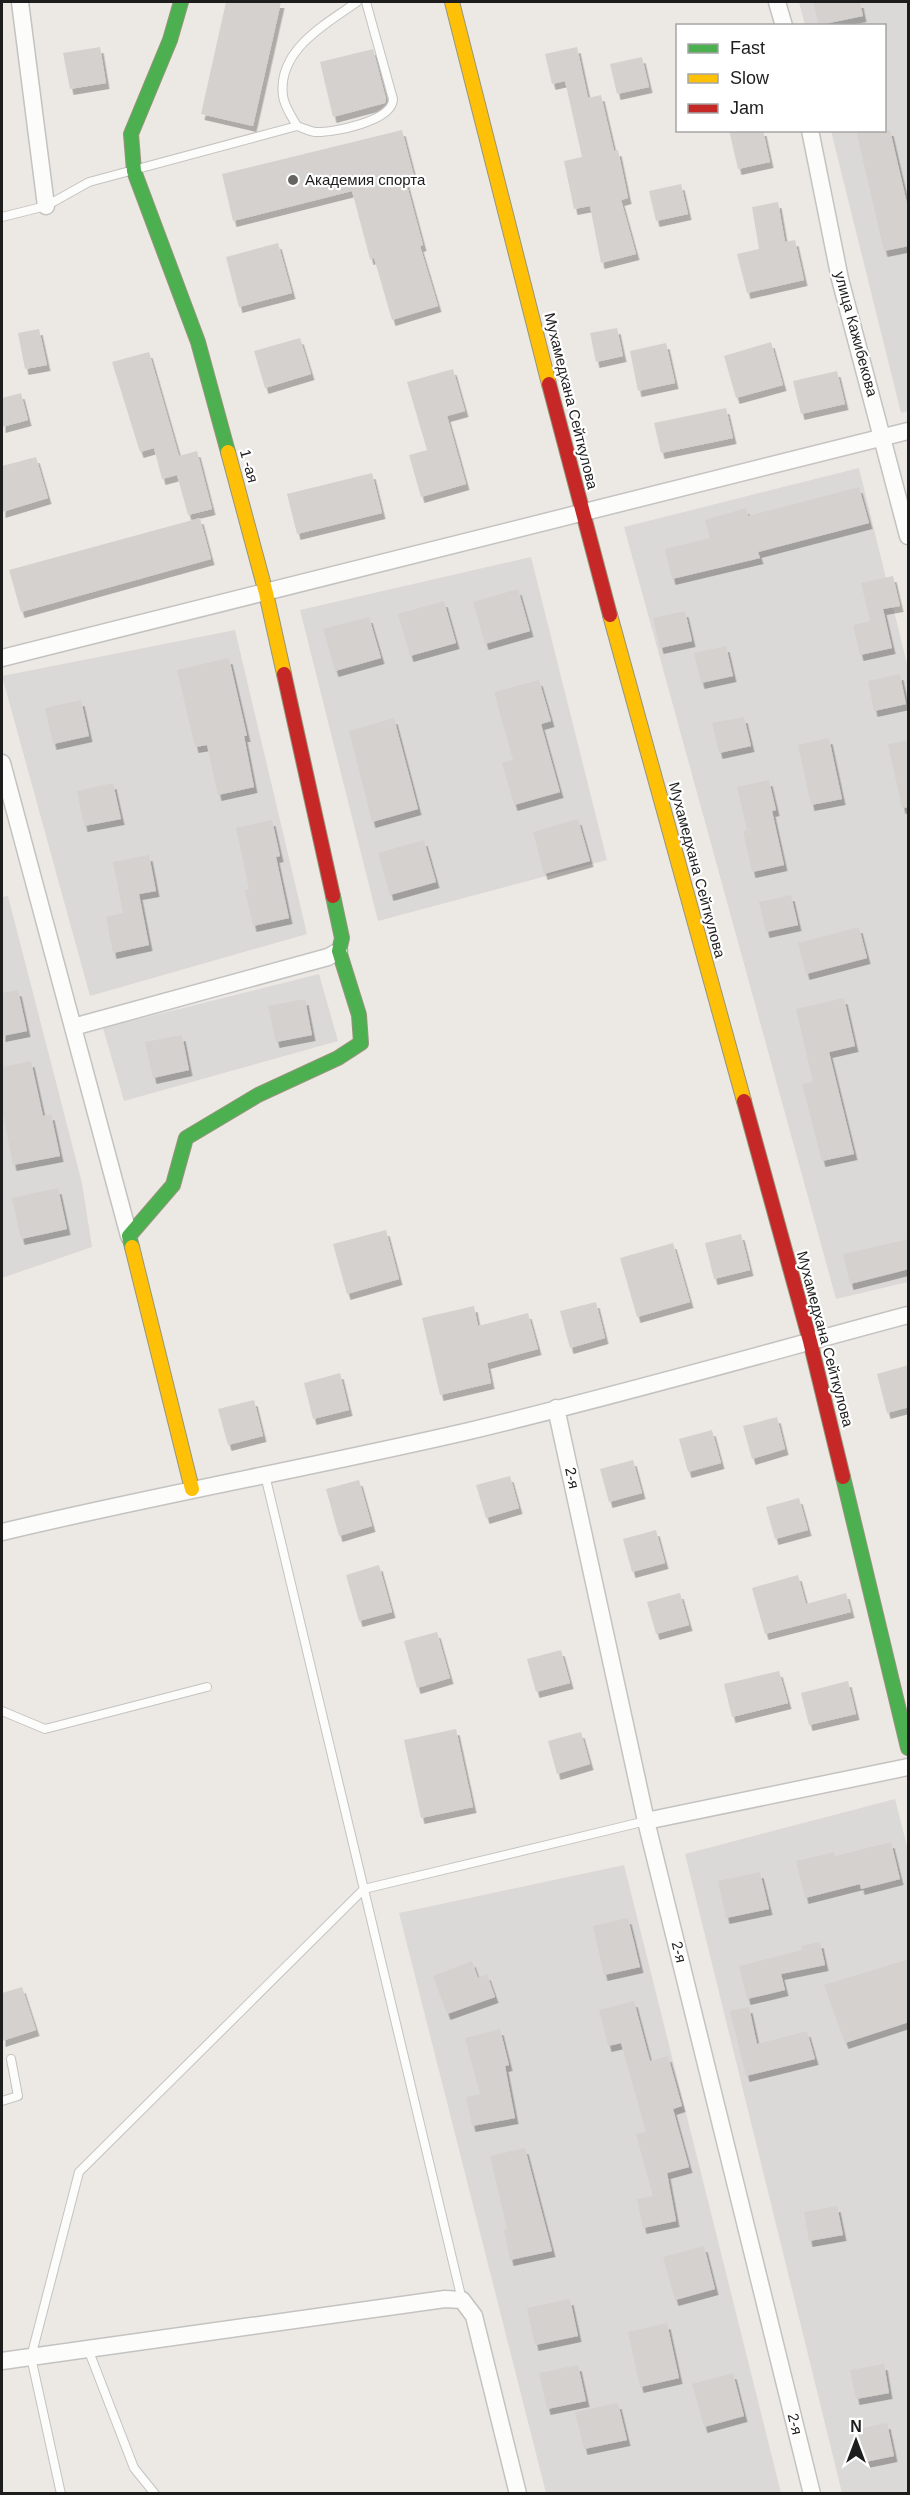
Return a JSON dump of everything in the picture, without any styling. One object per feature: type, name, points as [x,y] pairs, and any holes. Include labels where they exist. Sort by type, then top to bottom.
[{"type":"street","points":[[20,2],[46,206]]},
{"type":"street","name":"1 -ая","points":[[129,1236],[172,1185],[186,1138],[258,1095],[338,1059],[361,1043],[359,1015],[339,951],[342,938],[266,593],[198,342],[134,171],[131,134],[170,40],[181,2]]},
{"type":"street","name":"Мухамедхана Сейткулова","points":[[452,2],[582,512],[810,1341],[909,1748]]},
{"type":"street","points":[[777,2],[783,24]]},
{"type":"street","name":"улица Кажибекова","points":[[810,132],[840,279],[909,536]]},
{"type":"street","points":[[2,658],[909,431]]},
{"type":"street","points":[[2,764],[129,1236],[192,1489]]},
{"type":"street","points":[[73,1027],[328,957],[339,951]]},
{"type":"street","points":[[2,1532],[192,1489],[469,1431],[909,1315]]},
{"type":"street","name":"2-я","points":[[556,1408],[646,1821],[812,2493]]},
{"type":"street","points":[[646,1821],[909,1767]]},
{"type":"street","points":[[2,2361],[445,2299],[462,2300],[474,2316],[518,2493]]},
{"type":"lane","points":[[297,126],[283,96],[286,70],[291,58],[309,35],[357,2]]},
{"type":"lane","points":[[2,217],[46,206],[89,182],[297,126],[315,132],[378,119],[390,110],[393,99],[366,2]]},
{"type":"lane","points":[[265,1474],[462,2300]]},
{"type":"lane","points":[[2,1711],[45,1729],[207,1687]]},
{"type":"lane","points":[[62,2493],[31,2357],[79,2172],[364,1889],[646,1821]]},
{"type":"lane","points":[[2,2101],[18,2096],[11,2059]]},
{"type":"lane","points":[[88,2349],[134,2468],[154,2493]]},
{"type":"shaded area","points":[[799,2],[908,2],[908,411],[901,413],[831,132],[886,132],[886,24],[805,24]]},
{"type":"shaded area","points":[[859,468],[908,668],[908,1282],[836,1299],[624,527]]},
{"type":"shaded area","points":[[531,557],[607,860],[378,921],[300,610]]},
{"type":"shaded area","points":[[235,630],[307,934],[90,996],[2,676]]},
{"type":"shaded area","points":[[8,896],[82,1183],[92,1247],[2,1278],[2,897]]},
{"type":"shaded area","points":[[319,974],[338,1041],[124,1101],[103,1028]]},
{"type":"shaded area","points":[[895,1799],[908,1850],[908,2493],[842,2493],[685,1854]]},
{"type":"shaded area","points":[[624,1865],[781,2493],[546,2493],[399,1913]]},
{"type":"building","points":[[226,2],[281,2],[253,126],[201,114]]},
{"type":"building","points":[[813,2],[860,2],[863,16],[819,24]]},
{"type":"building","points":[[100,47],[106,83],[70,89],[63,53]]},
{"type":"building","points":[[577,47],[588,98],[601,95],[614,151],[618,150],[628,198],[621,200],[636,254],[601,263],[590,206],[574,209],[564,161],[582,157],[565,81],[552,84],[545,54]]},
{"type":"building","points":[[373,49],[386,99],[385,103],[333,117],[320,62]]},
{"type":"building","points":[[642,57],[649,87],[617,94],[610,64]]},
{"type":"building","points":[[402,130],[414,176],[405,178],[423,245],[420,246],[438,306],[392,320],[374,258],[370,259],[352,191],[233,221],[222,174]]},
{"type":"building","points":[[890,130],[909,212],[909,246],[884,251],[856,132]]},
{"type":"building","points":[[729,132],[763,132],[770,162],[738,169]]},
{"type":"building","points":[[681,184],[688,214],[656,221],[649,191]]},
{"type":"building","points":[[778,202],[785,242],[795,240],[804,280],[747,293],[737,254],[759,249],[752,207]]},
{"type":"building","points":[[278,243],[292,293],[239,307],[226,257]]},
{"type":"building","points":[[617,328],[623,356],[596,362],[590,333]]},
{"type":"building","points":[[39,329],[47,365],[25,369],[18,333]]},
{"type":"building","points":[[300,338],[311,374],[265,388],[254,351]]},
{"type":"building","points":[[771,342],[783,385],[736,398],[724,356]]},
{"type":"building","points":[[666,343],[675,383],[638,391],[630,351]]},
{"type":"building","points":[[149,352],[179,456],[197,451],[212,509],[188,515],[177,475],[162,479],[154,448],[140,452],[112,362]]},
{"type":"building","points":[[453,369],[465,411],[447,416],[466,484],[421,497],[409,455],[427,450],[407,382]]},
{"type":"building","points":[[837,371],[845,404],[801,414],[793,381]]},
{"type":"building","points":[[21,393],[28,420],[2,427],[2,398]]},
{"type":"building","points":[[726,408],[733,438],[661,453],[654,423]]},
{"type":"building","points":[[36,457],[48,498],[2,512],[2,466]]},
{"type":"building","points":[[372,473],[382,513],[297,534],[287,494]]},
{"type":"building","points":[[859,487],[869,523],[758,552],[760,558],[672,579],[665,549],[710,538],[705,520],[746,508],[748,516]]},
{"type":"building","points":[[200,518],[211,559],[21,612],[9,570]]},
{"type":"building","points":[[893,576],[900,606],[883,609],[892,648],[860,655],[853,625],[870,621],[861,583]]},
{"type":"building","points":[[518,589],[530,631],[485,644],[473,602]]},
{"type":"building","points":[[444,601],[456,643],[410,656],[398,614]]},
{"type":"building","points":[[685,611],[692,641],[660,648],[653,618]]},
{"type":"building","points":[[369,617],[381,658],[335,671],[323,629]]},
{"type":"building","points":[[726,646],[733,676],[701,683],[694,653]]},
{"type":"building","points":[[229,658],[247,736],[244,736],[254,787],[218,795],[207,745],[195,747],[177,670]]},
{"type":"building","points":[[900,674],[906,704],[874,711],[868,681]]},
{"type":"building","points":[[539,680],[551,721],[541,724],[560,792],[514,805],[502,763],[513,760],[494,692]]},
{"type":"building","points":[[81,700],[89,736],[53,744],[45,708]]},
{"type":"building","points":[[744,717],[751,746],[719,753],[712,723]]},
{"type":"building","points":[[394,718],[418,809],[372,822],[349,731]]},
{"type":"building","points":[[829,738],[842,799],[811,805],[798,745]]},
{"type":"building","points":[[909,740],[909,807],[902,808],[888,744]]},
{"type":"building","points":[[769,780],[776,810],[772,811],[784,865],[752,872],[743,831],[747,830],[737,787]]},
{"type":"building","points":[[113,783],[121,819],[84,826],[77,791]]},
{"type":"building","points":[[578,819],[590,861],[544,874],[533,832]]},
{"type":"building","points":[[272,820],[280,856],[276,857],[289,918],[253,926],[245,890],[249,889],[236,828]]},
{"type":"building","points":[[424,840],[436,882],[390,895],[378,853]]},
{"type":"building","points":[[149,855],[156,891],[139,894],[149,945],[113,953],[106,917],[123,913],[113,862]]},
{"type":"building","points":[[791,895],[798,925],[766,932],[759,902]]},
{"type":"building","points":[[859,927],[867,958],[806,974],[798,943]]},
{"type":"building","points":[[18,990],[27,1031],[2,1036],[2,993]]},
{"type":"building","points":[[844,998],[855,1046],[829,1052],[854,1154],[822,1161],[802,1084],[813,1082],[796,1009]]},
{"type":"building","points":[[305,999],[312,1035],[276,1042],[268,1006]]},
{"type":"building","points":[[182,1035],[189,1070],[153,1078],[145,1042]]},
{"type":"building","points":[[31,1061],[43,1116],[51,1114],[60,1156],[13,1165],[2,1109],[2,1067]]},
{"type":"building","points":[[58,1188],[67,1229],[21,1239],[12,1198]]},
{"type":"building","points":[[386,1230],[399,1279],[347,1294],[333,1244]]},
{"type":"building","points":[[741,1234],[750,1270],[714,1279],[705,1243]]},
{"type":"building","points":[[909,1239],[909,1269],[850,1284],[843,1254]]},
{"type":"building","points":[[673,1243],[690,1302],[637,1317],[620,1258]]},
{"type":"building","points":[[596,1302],[605,1338],[570,1348],[560,1311]]},
{"type":"building","points":[[474,1306],[478,1326],[528,1313],[538,1349],[487,1363],[491,1383],[440,1395],[422,1318]]},
{"type":"building","points":[[909,1365],[909,1407],[887,1413],[877,1374]]},
{"type":"building","points":[[340,1373],[349,1410],[313,1419],[304,1383]]},
{"type":"building","points":[[254,1400],[263,1436],[228,1445],[218,1409]]},
{"type":"building","points":[[777,1417],[785,1449],[752,1459],[743,1426]]},
{"type":"building","points":[[712,1430],[721,1463],[688,1472],[679,1439]]},
{"type":"building","points":[[633,1460],[642,1493],[609,1502],[600,1469]]},
{"type":"building","points":[[510,1476],[519,1508],[486,1518],[476,1485]]},
{"type":"building","points":[[359,1480],[372,1526],[339,1536],[326,1489]]},
{"type":"building","points":[[799,1498],[808,1530],[775,1539],[766,1507]]},
{"type":"building","points":[[656,1530],[665,1563],[632,1572],[623,1539]]},
{"type":"building","points":[[379,1565],[392,1612],[359,1621],[346,1575]]},
{"type":"building","points":[[798,1575],[806,1604],[846,1593],[851,1612],[765,1634],[752,1588]]},
{"type":"building","points":[[680,1593],[689,1625],[656,1634],[647,1602]]},
{"type":"building","points":[[437,1632],[450,1678],[417,1688],[404,1641]]},
{"type":"building","points":[[561,1650],[570,1683],[536,1692],[527,1659]]},
{"type":"building","points":[[779,1671],[788,1703],[732,1717],[724,1684]]},
{"type":"building","points":[[848,1681],[856,1714],[809,1725],[801,1693]]},
{"type":"building","points":[[456,1729],[473,1807],[421,1818],[404,1740]]},
{"type":"building","points":[[581,1732],[590,1764],[557,1774],[548,1741]]},
{"type":"building","points":[[891,1842],[900,1879],[861,1889],[860,1884],[805,1898],[796,1861],[834,1852],[835,1856]]},
{"type":"building","points":[[760,1872],[769,1909],[726,1918],[718,1881]]},
{"type":"building","points":[[628,1918],[640,1967],[604,1975],[593,1926]]},
{"type":"building","points":[[820,1942],[825,1965],[781,1974],[785,1990],[747,1999],[739,1966],[802,1950],[801,1946]]},
{"type":"building","points":[[909,1959],[909,2022],[845,2043],[824,1985]]},
{"type":"building","points":[[472,1961],[478,1978],[487,1974],[495,1997],[447,2014],[433,1976]]},
{"type":"building","points":[[22,1987],[36,2030],[2,2041],[2,1993]]},
{"type":"building","points":[[634,2001],[650,2061],[668,2056],[682,2106],[673,2109],[689,2167],[667,2173],[676,2221],[643,2228],[637,2199],[653,2196],[636,2134],[646,2132],[621,2043],[608,2046],[599,2010]]},
{"type":"building","points":[[749,2007],[757,2044],[807,2031],[815,2059],[746,2076],[730,2011]]},
{"type":"building","points":[[500,2029],[509,2065],[505,2066],[515,2118],[472,2126],[466,2097],[480,2094],[465,2038]]},
{"type":"building","points":[[525,2148],[552,2251],[510,2260],[504,2230],[507,2229],[490,2156]]},
{"type":"building","points":[[837,2206],[843,2235],[809,2241],[804,2212]]},
{"type":"building","points":[[704,2246],[715,2289],[675,2300],[663,2257]]},
{"type":"building","points":[[570,2299],[578,2336],[535,2345],[527,2308]]},
{"type":"building","points":[[667,2323],[679,2378],[640,2387],[628,2332]]},
{"type":"building","points":[[884,2364],[889,2393],[856,2399],[850,2370]]},
{"type":"building","points":[[578,2365],[586,2401],[547,2409],[539,2373]]},
{"type":"building","points":[[733,2373],[744,2416],[704,2427],[692,2384]]},
{"type":"building","points":[[618,2403],[627,2440],[584,2449],[575,2412]]},
{"type":"building","points":[[887,2423],[894,2456],[865,2462],[858,2429]]},
{"type":"traffic: fast","points":[[181,2],[170,40],[131,134],[134,171],[198,342],[228,452]]},
{"type":"traffic: fast","points":[[132,1247],[129,1236],[173,1185],[186,1138],[258,1095],[338,1058],[361,1043],[359,1015],[339,951],[342,938],[333,896]]},
{"type":"traffic: fast","points":[[843,1477],[908,1748]]},
{"type":"traffic: slow","points":[[452,2],[549,384]]},
{"type":"traffic: slow","points":[[228,452],[266,593],[284,674]]},
{"type":"traffic: slow","points":[[610,615],[744,1101]]},
{"type":"traffic: slow","points":[[132,1247],[192,1489]]},
{"type":"traffic: jam","points":[[549,384],[610,615]]},
{"type":"traffic: jam","points":[[284,674],[333,896]]},
{"type":"traffic: jam","points":[[744,1101],[810,1341],[843,1477]]},
{"type":"place","name":"Академия спорта","points":[[293,180]]}]
